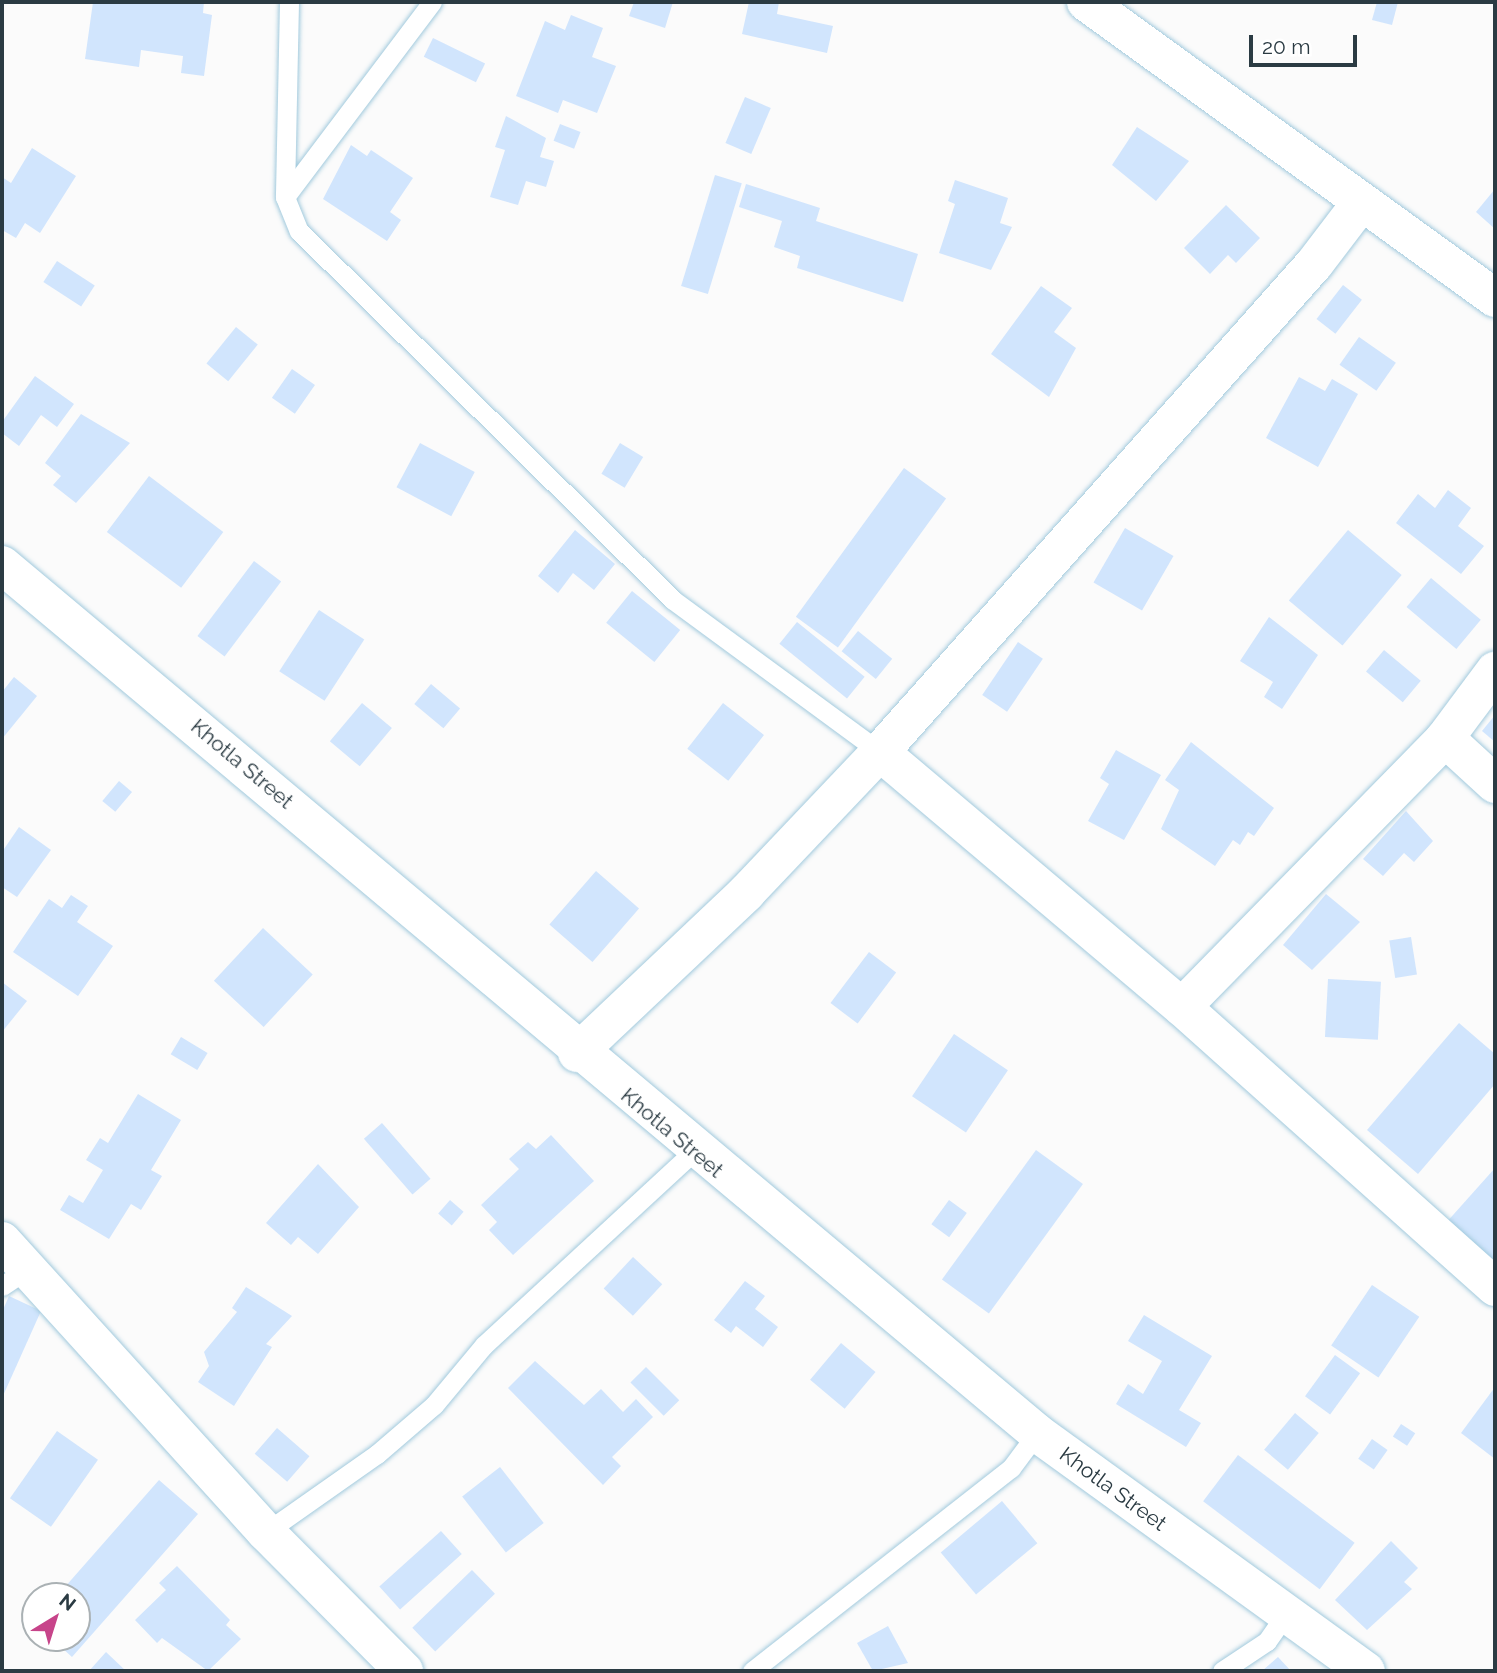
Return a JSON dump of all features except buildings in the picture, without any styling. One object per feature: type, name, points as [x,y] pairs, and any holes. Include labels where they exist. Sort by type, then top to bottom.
[{"type":"street","points":[[1086,2],[1360,204],[1495,298]]},
{"type":"street","points":[[577,1053],[746,892],[880,752],[1315,263],[1360,204]]},
{"type":"street","name":"Khotla Street","points":[[2,565],[577,1053],[1037,1433],[1285,1615],[1366,1671]]},
{"type":"street","points":[[1182,1007],[1445,738],[1495,671]]},
{"type":"street","points":[[1445,738],[1495,784]]},
{"type":"street","points":[[880,752],[1182,1007],[1495,1287]]},
{"type":"street","points":[[2,1241],[15,1277],[404,1671]]},
{"type":"lane","points":[[289,2],[285,197],[299,231],[673,600],[880,752]]},
{"type":"lane","points":[[285,197],[432,2]]},
{"type":"lane","points":[[266,1532],[377,1454],[434,1405],[484,1345],[694,1151]]},
{"type":"lane","points":[[752,1671],[1011,1468],[1037,1433]]},
{"type":"lane","points":[[1222,1671],[1267,1641],[1285,1615]]}]
